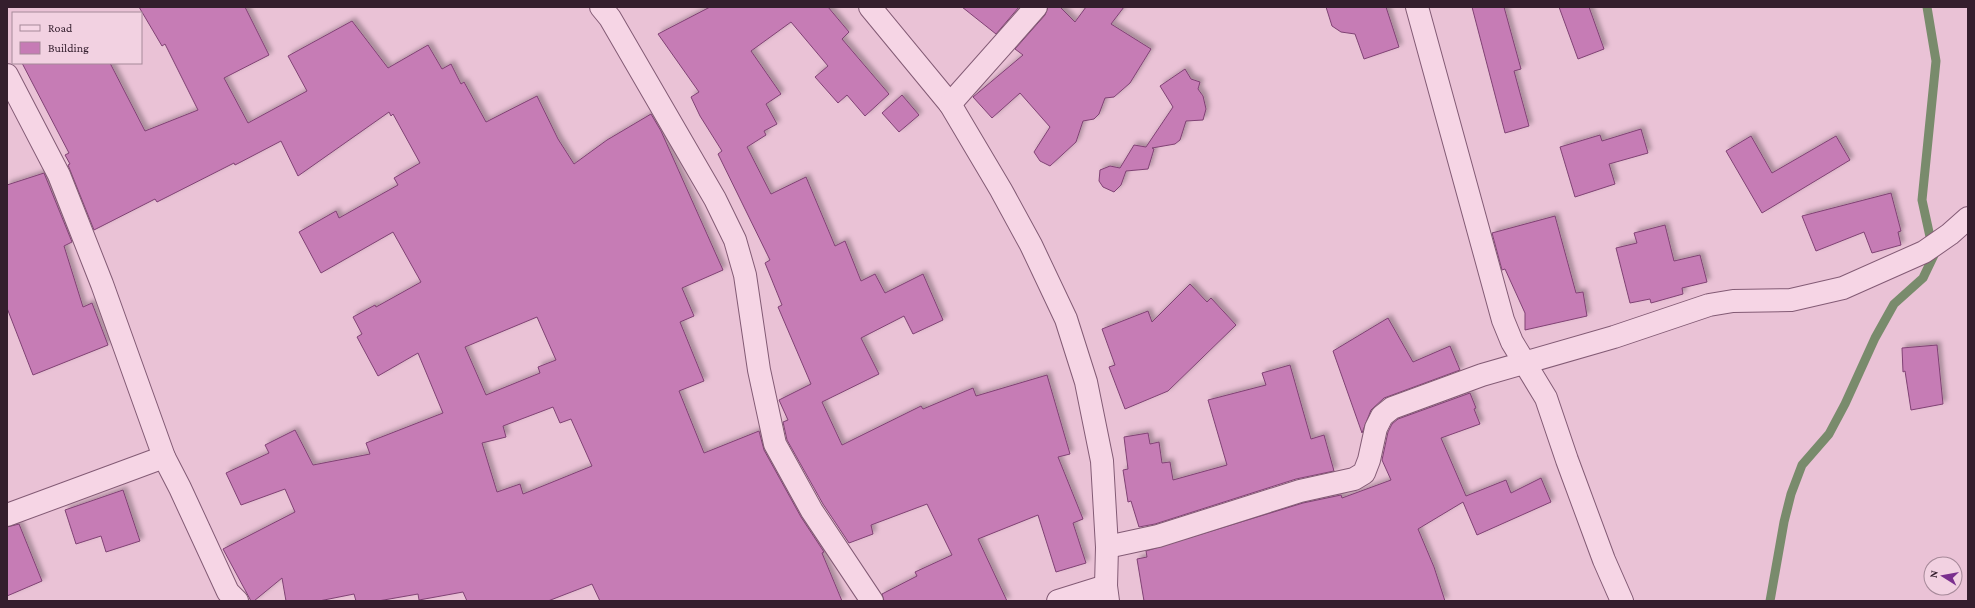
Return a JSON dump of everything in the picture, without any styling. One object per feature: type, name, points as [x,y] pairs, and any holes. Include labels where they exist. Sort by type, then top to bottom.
[{"type":"street","points":[[601,7],[610,18],[715,199],[735,240],[745,275],[759,370],[775,444],[812,511],[872,601]]},
{"type":"street","points":[[870,7],[950,104],[1016,217],[1066,319],[1086,382],[1102,461],[1107,548],[1107,594],[1058,601]]},
{"type":"street","points":[[950,104],[1036,7]]},
{"type":"street","points":[[1417,7],[1503,320],[1512,342],[1546,398],[1604,560],[1622,601]]},
{"type":"street","points":[[7,75],[59,175],[105,291],[164,457],[228,592],[237,601]]},
{"type":"street","points":[[1107,548],[1158,536],[1300,491],[1354,479],[1364,473],[1369,460],[1376,428],[1382,416],[1392,408],[1482,375],[1525,364],[1709,305],[1733,301],[1791,300],[1843,288],[1924,252],[1950,234],[1968,218]]},
{"type":"street","points":[[7,515],[164,457]]},
{"type":"building","points":[[139,7],[245,7],[269,55],[224,78],[248,123],[307,91],[288,56],[352,21],[388,68],[428,45],[442,69],[451,64],[461,84],[464,82],[486,122],[537,96],[558,139],[574,164],[607,140],[651,114],[661,131],[723,270],[682,288],[694,316],[680,322],[704,381],[679,391],[704,453],[759,431],[764,450],[801,517],[824,552],[822,553],[842,601],[600,601],[592,584],[548,601],[467,601],[463,592],[419,600],[418,594],[378,601],[356,601],[354,594],[319,601],[286,601],[282,578],[254,601],[251,601],[223,549],[295,512],[285,489],[241,505],[226,473],[269,453],[265,445],[295,430],[313,465],[370,454],[366,443],[443,413],[418,353],[378,376],[357,337],[362,334],[353,317],[375,305],[376,307],[421,282],[393,232],[321,273],[299,232],[336,211],[339,218],[398,185],[394,178],[420,163],[393,114],[391,116],[389,112],[298,176],[281,141],[235,165],[234,163],[157,202],[155,199],[94,230],[68,165],[70,164],[65,155],[69,153],[23,64],[111,64],[145,131],[198,110],[165,44],[162,46]],"holes":[[[537,317],[556,360],[538,367],[540,373],[486,395],[465,347]],[[553,407],[560,423],[571,419],[592,466],[523,494],[520,484],[497,492],[482,443],[506,437],[503,426]]]},
{"type":"building","points":[[710,7],[828,7],[849,32],[842,39],[889,94],[865,116],[847,95],[838,103],[815,77],[828,66],[791,22],[751,51],[781,94],[766,104],[777,124],[764,131],[766,135],[747,147],[771,194],[806,177],[835,246],[845,241],[861,281],[875,274],[885,293],[923,274],[943,320],[913,334],[904,316],[861,338],[879,374],[822,402],[842,445],[921,406],[923,409],[973,388],[976,396],[1047,375],[1070,454],[1058,457],[1083,519],[1073,523],[1086,563],[1056,572],[1038,515],[978,539],[1007,601],[884,601],[882,594],[917,576],[915,572],[952,555],[927,504],[871,525],[873,534],[849,543],[823,504],[787,440],[783,422],[788,420],[779,400],[811,384],[778,307],[782,305],[765,263],[770,260],[718,154],[722,151],[700,116],[691,97],[699,92],[658,34]]},
{"type":"building","points":[[962,7],[1019,7],[996,34]]},
{"type":"building","points":[[1048,7],[1060,7],[1075,22],[1086,7],[1124,7],[1111,24],[1151,49],[1130,83],[1114,97],[1105,98],[1099,114],[1094,119],[1083,121],[1076,142],[1050,166],[1040,161],[1034,152],[1050,127],[1020,93],[992,118],[973,97],[1023,55],[1015,49],[1045,15]]},
{"type":"building","points":[[1326,7],[1386,7],[1399,47],[1364,59],[1355,34],[1341,32],[1332,26]]},
{"type":"building","points":[[1472,7],[1504,7],[1521,69],[1514,71],[1529,126],[1505,133]]},
{"type":"building","points":[[1559,7],[1589,7],[1604,49],[1578,59]]},
{"type":"building","points":[[1185,69],[1191,79],[1200,82],[1198,89],[1203,96],[1206,109],[1203,120],[1186,121],[1180,140],[1175,144],[1152,148],[1154,149],[1148,169],[1126,171],[1121,185],[1114,192],[1103,187],[1099,181],[1100,170],[1110,166],[1120,168],[1134,145],[1146,147],[1173,107],[1160,86]]},
{"type":"building","points":[[902,95],[919,115],[899,132],[882,113]]},
{"type":"building","points":[[1641,129],[1648,153],[1609,164],[1615,184],[1575,197],[1560,147],[1600,135],[1602,141]]},
{"type":"building","points":[[1751,136],[1772,173],[1836,136],[1850,160],[1762,213],[1726,151]]},
{"type":"building","points":[[44,173],[72,242],[64,246],[83,307],[92,303],[108,345],[33,375],[7,308],[7,185]]},
{"type":"building","points":[[1891,193],[1901,231],[1898,232],[1901,245],[1872,253],[1864,232],[1816,251],[1802,216]]},
{"type":"building","points":[[1555,216],[1576,293],[1583,292],[1587,316],[1525,330],[1525,313],[1505,269],[1502,270],[1492,233]]},
{"type":"building","points":[[1665,225],[1674,261],[1700,255],[1707,282],[1682,288],[1683,294],[1651,303],[1650,299],[1630,303],[1616,248],[1637,243],[1634,233]]},
{"type":"building","points":[[1190,284],[1207,302],[1211,298],[1236,325],[1168,391],[1125,409],[1109,367],[1115,365],[1102,329],[1148,311],[1152,322]]},
{"type":"building","points":[[1388,318],[1413,362],[1450,346],[1460,370],[1384,398],[1371,410],[1362,433],[1333,351]]},
{"type":"building","points":[[1937,345],[1943,404],[1911,410],[1905,371],[1903,372],[1902,348]]},
{"type":"building","points":[[1290,365],[1311,439],[1324,435],[1334,471],[1296,479],[1155,524],[1139,527],[1131,501],[1128,502],[1123,470],[1128,469],[1124,437],[1148,433],[1150,444],[1159,442],[1162,463],[1170,462],[1173,480],[1227,465],[1208,400],[1266,385],[1262,373]]},
{"type":"building","points":[[1470,393],[1480,424],[1441,438],[1466,496],[1506,480],[1511,493],[1541,478],[1551,502],[1477,535],[1463,502],[1418,529],[1434,567],[1445,601],[1144,601],[1137,559],[1147,557],[1146,551],[1303,503],[1341,495],[1342,498],[1391,480],[1382,460],[1388,432],[1392,424],[1398,419]]},
{"type":"building","points":[[123,490],[140,541],[106,552],[101,536],[76,544],[65,510]]},
{"type":"building","points":[[19,524],[42,581],[7,596],[7,527]]},
{"type":"waterway","points":[[1770,601],[1784,522],[1791,494],[1802,465],[1829,434],[1845,404],[1875,338],[1894,304],[1923,278],[1934,255],[1922,200],[1936,61],[1927,7]]}]
